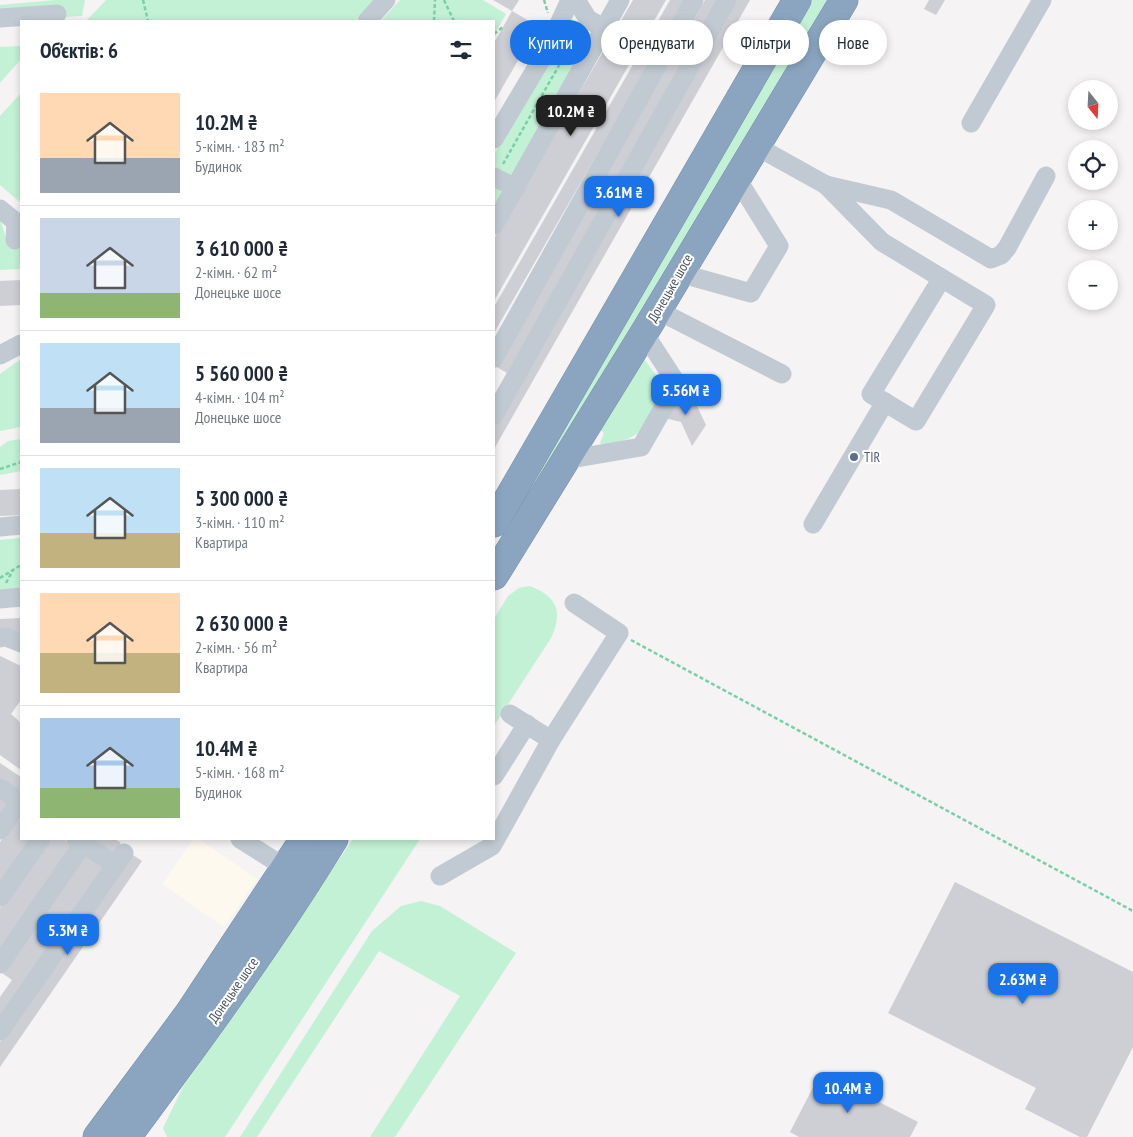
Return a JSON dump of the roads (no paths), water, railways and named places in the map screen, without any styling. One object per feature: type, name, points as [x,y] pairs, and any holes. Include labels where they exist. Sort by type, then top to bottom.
[{"type":"highway","points":[[495,520],[797,0]]},
{"type":"highway","name":"Донецьке шосе","points":[[495,574],[644,333],[844,0]]},
{"type":"highway","name":"Донецьке шосе","points":[[97,1137],[189,1013],[303,840]]},
{"type":"highway","name":"Донецьке шосе","points":[[127,1137],[307,883],[333,840]]},
{"type":"street","points":[[368,20],[386,0]]},
{"type":"street","points":[[495,137],[551,41],[570,0]]},
{"type":"street","points":[[576,0],[588,19],[601,26]]},
{"type":"street","points":[[609,20],[620,0]]},
{"type":"street","points":[[682,20],[694,0]]},
{"type":"street","points":[[713,24],[727,0]]},
{"type":"street","points":[[971,123],[1042,0]]},
{"type":"street","points":[[0,18],[57,14]]},
{"type":"street","points":[[495,223],[601,33]]},
{"type":"street","points":[[495,356],[657,65]]},
{"type":"street","points":[[495,411],[501,386],[689,65]]},
{"type":"street","points":[[756,146],[826,185],[891,200],[991,259],[1001,255],[1007,248],[1046,176]]},
{"type":"street","points":[[496,175],[516,188]]},
{"type":"street","points":[[679,273],[751,293],[779,246],[736,177]]},
{"type":"street","points":[[826,185],[882,242],[942,278],[986,305],[916,421],[871,394],[942,278]]},
{"type":"street","points":[[0,210],[16,222],[11,241]]},
{"type":"street","points":[[657,310],[782,374]]},
{"type":"street","points":[[564,460],[641,447],[677,384],[644,333]]},
{"type":"street","points":[[0,355],[20,345]]},
{"type":"street","points":[[813,524],[885,402]]},
{"type":"street","points":[[0,527],[20,525]]},
{"type":"street","points":[[0,599],[20,597]]},
{"type":"street","points":[[496,836],[551,740],[619,633],[574,604]]},
{"type":"street","points":[[0,638],[6,637],[20,643]]},
{"type":"street","points":[[510,714],[551,740]]},
{"type":"street","points":[[495,774],[527,724]]},
{"type":"street","points":[[0,788],[20,801]]},
{"type":"street","points":[[0,830],[20,803]]},
{"type":"street","points":[[0,897],[40,840]]},
{"type":"street","points":[[242,840],[286,868]]},
{"type":"street","points":[[440,876],[482,853],[492,846],[494,840]]},
{"type":"street","points":[[0,964],[80,841],[120,859],[0,1031]]},
{"type":"place","name":"TIR","points":[[854,457]]}]
